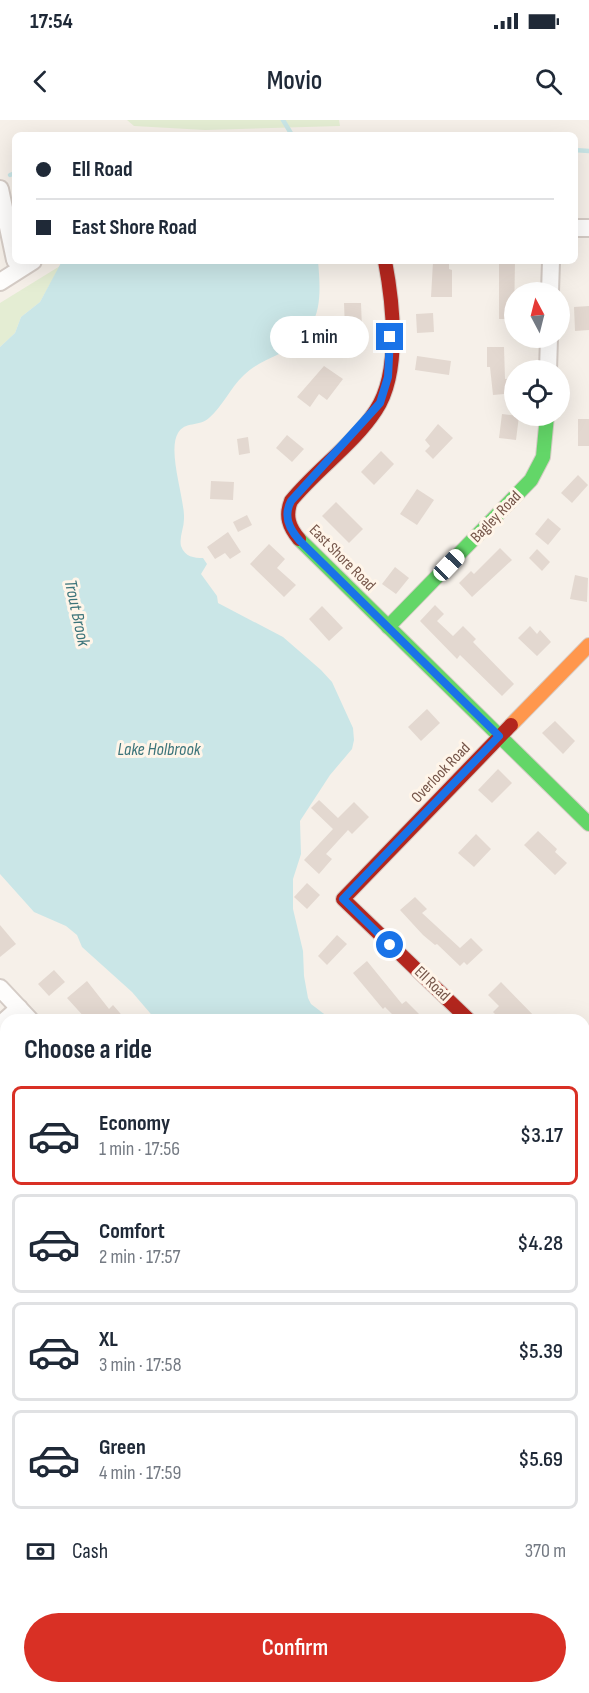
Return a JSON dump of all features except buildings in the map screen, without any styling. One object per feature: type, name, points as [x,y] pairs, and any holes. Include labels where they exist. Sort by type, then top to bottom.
[{"type":"street","points":[[0,189],[12,231]]},
{"type":"street","points":[[0,282],[20,264]]},
{"type":"street","name":"East Shore Road","points":[[385,264],[390,294],[390,359],[384,396],[370,416],[295,496],[288,506],[287,517],[290,528],[300,541],[589,824]]},
{"type":"street","points":[[550,282],[551,264]]},
{"type":"street","name":"Bagley Road","points":[[388,627],[531,480],[543,457],[546,426]]},
{"type":"street","name":"Overlook Road","points":[[343,899],[589,645]]},
{"type":"street","name":"Ell Road","points":[[343,899],[463,1014]]},
{"type":"street","points":[[0,988],[24,1014]]},
{"type":"green space","points":[[127,120],[339,120],[340,126],[205,130],[134,126]]},
{"type":"green space","points":[[60,266],[40,302],[21,317],[15,333],[0,347],[0,303]]},
{"type":"water","name":"Lake Holbrook","points":[[60,264],[318,264],[320,291],[316,315],[311,326],[293,345],[248,371],[209,418],[181,429],[175,441],[174,451],[184,510],[181,539],[183,550],[190,556],[203,558],[207,564],[201,574],[217,596],[218,603],[283,637],[321,670],[332,682],[353,728],[352,749],[330,775],[300,821],[301,854],[293,879],[293,909],[303,951],[308,998],[311,1004],[324,1014],[151,1014],[132,992],[82,947],[77,935],[66,926],[34,912],[0,874],[0,347],[15,333],[21,317],[40,302]]},
{"type":"waterway","points":[[283,120],[290,132]]},
{"type":"waterway","points":[[578,150],[589,151]]},
{"type":"traffic: fast","points":[[388,627],[531,480],[543,457],[546,426]]},
{"type":"traffic: fast","points":[[299,539],[589,824]]},
{"type":"traffic: slow","points":[[511,725],[589,645]]},
{"type":"traffic: jam","points":[[299,539],[289,521],[288,512],[291,501],[357,434],[376,410],[384,394],[389,377],[393,337],[385,264]]},
{"type":"traffic: jam","points":[[463,1014],[343,899],[511,725]]},
{"type":"route","points":[[390,337],[390,359],[384,396],[376,410],[291,501],[287,512],[288,522],[300,541],[499,736],[343,899],[390,945]]},
{"type":"water label","name":"Trout Brook","points":[[77,613]]}]
